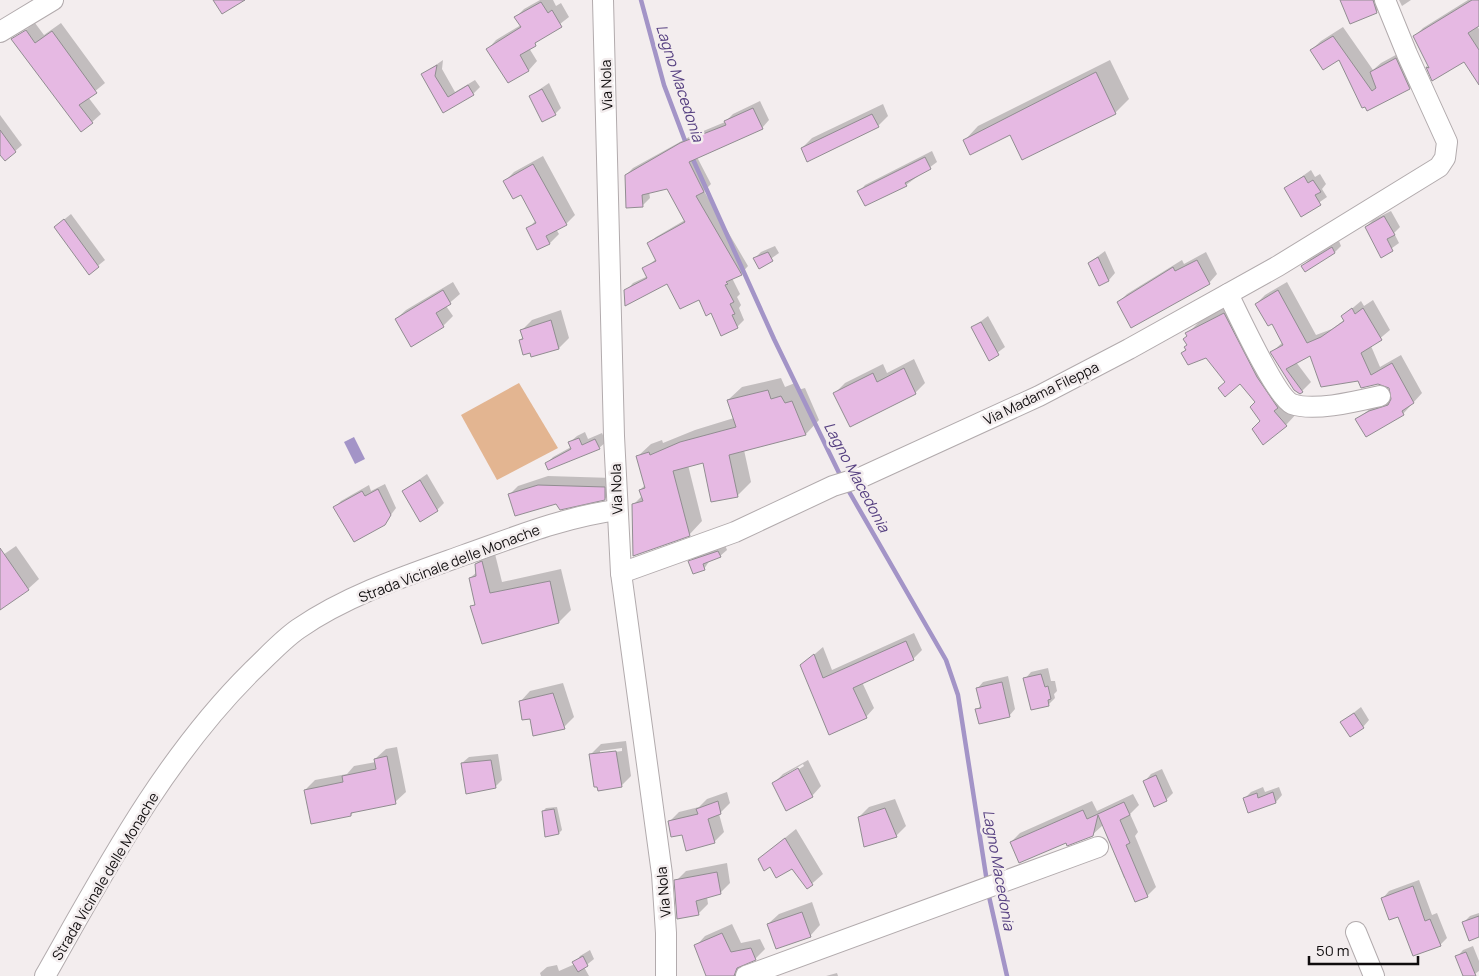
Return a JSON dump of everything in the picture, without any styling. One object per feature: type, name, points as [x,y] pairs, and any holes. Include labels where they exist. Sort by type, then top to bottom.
[{"type":"street","points":[[0,32],[53,0]]},
{"type":"street","name":"Via Nola","points":[[603,0],[617,510],[621,573],[662,874],[666,933],[666,976]]},
{"type":"street","name":"Via Madama Fileppa","points":[[621,573],[735,532],[833,486],[862,477],[1039,396],[1278,266],[1439,167],[1445,158],[1447,142],[1385,0]]},
{"type":"street","points":[[1228,294],[1262,360],[1287,401],[1294,404],[1327,406],[1380,396]]},
{"type":"street","name":"Strada Vicinale delle Monache","points":[[45,976],[140,813],[184,752],[231,692],[297,630],[330,611],[434,566],[563,520],[617,510]]},
{"type":"street","points":[[746,976],[1098,847]]},
{"type":"street","points":[[1356,932],[1374,976]]},
{"type":"shaded area","points":[[519,383],[558,448],[497,480],[461,415]]},
{"type":"shaded area","points":[[354,437],[365,459],[355,464],[344,442]]},
{"type":"building","points":[[213,0],[245,0],[222,14]]},
{"type":"building","points":[[1340,0],[1373,0],[1377,13],[1350,24]]},
{"type":"building","points":[[1472,0],[1479,0],[1479,26],[1468,33],[1479,50],[1479,85],[1464,62],[1432,81],[1426,67],[1429,68],[1413,36]]},
{"type":"building","points":[[541,2],[548,13],[552,10],[562,27],[535,43],[536,46],[520,55],[529,71],[508,83],[486,49],[521,27],[514,17]]},
{"type":"building","points":[[26,30],[35,43],[52,31],[97,93],[79,105],[93,123],[81,132],[11,39]]},
{"type":"building","points":[[1333,36],[1372,91],[1376,88],[1370,72],[1396,58],[1410,89],[1367,111],[1365,107],[1362,108],[1339,60],[1323,70],[1310,50]]},
{"type":"building","points":[[437,65],[435,76],[448,97],[468,85],[474,95],[443,113],[421,74]]},
{"type":"building","points":[[1096,72],[1116,114],[1022,160],[1010,135],[970,155],[963,140]]},
{"type":"building","points":[[542,89],[556,115],[542,122],[529,96]]},
{"type":"building","points":[[753,108],[763,129],[689,162],[704,192],[696,196],[742,275],[726,282],[728,284],[725,285],[734,302],[730,304],[735,314],[732,315],[738,328],[721,336],[711,313],[706,316],[699,300],[680,309],[667,284],[625,306],[624,290],[647,278],[642,268],[656,261],[647,243],[685,222],[667,189],[642,195],[643,207],[626,208],[625,175],[680,143],[726,125],[724,121]]},
{"type":"building","points":[[872,114],[879,127],[807,162],[801,148]]},
{"type":"building","points":[[0,130],[16,152],[5,161],[0,155]]},
{"type":"building","points":[[925,157],[931,169],[905,183],[907,186],[865,206],[857,191]]},
{"type":"building","points":[[533,164],[567,225],[546,236],[550,244],[537,250],[526,228],[536,223],[521,195],[513,199],[503,181]]},
{"type":"building","points":[[1304,176],[1308,183],[1313,180],[1321,192],[1315,195],[1321,205],[1301,217],[1284,188]]},
{"type":"building","points":[[1384,216],[1395,235],[1387,239],[1393,251],[1381,258],[1365,227]]},
{"type":"building","points":[[64,219],[99,267],[89,275],[54,227]]},
{"type":"building","points":[[1332,247],[1335,253],[1305,272],[1301,266]]},
{"type":"building","points":[[768,252],[773,261],[759,269],[753,258]]},
{"type":"building","points":[[1098,257],[1109,281],[1099,286],[1088,263]]},
{"type":"building","points":[[1197,260],[1210,284],[1131,328],[1117,302],[1173,267],[1175,271]]},
{"type":"building","points":[[443,290],[451,304],[436,313],[444,327],[411,347],[395,319]]},
{"type":"building","points":[[1278,290],[1307,343],[1321,337],[1344,321],[1341,316],[1352,308],[1355,314],[1363,308],[1382,340],[1361,353],[1371,375],[1392,363],[1414,403],[1402,411],[1404,415],[1366,437],[1355,419],[1369,411],[1388,405],[1391,399],[1389,388],[1378,384],[1361,388],[1358,381],[1321,387],[1310,356],[1286,369],[1303,392],[1300,394],[1294,390],[1270,352],[1283,345],[1272,324],[1268,326],[1255,304]]},
{"type":"building","points":[[1224,313],[1257,377],[1278,408],[1274,411],[1287,426],[1263,445],[1252,429],[1260,421],[1250,407],[1255,402],[1240,384],[1225,397],[1218,388],[1225,382],[1206,358],[1188,365],[1181,353],[1186,350],[1184,347],[1187,345],[1183,339],[1187,336],[1185,333]]},
{"type":"building","points":[[551,320],[559,349],[531,357],[530,353],[523,355],[519,340],[523,339],[520,330]]},
{"type":"building","points":[[981,322],[999,355],[989,361],[971,327]]},
{"type":"building","points":[[904,368],[916,394],[850,427],[833,393],[873,373],[877,382]]},
{"type":"building","points":[[768,390],[771,399],[781,396],[785,403],[792,401],[806,435],[729,455],[738,497],[711,502],[703,463],[673,471],[690,536],[633,556],[632,504],[643,501],[639,490],[645,488],[636,456],[649,452],[650,455],[680,442],[736,427],[727,400]]},
{"type":"building","points":[[579,438],[582,445],[595,439],[600,449],[548,470],[545,463],[571,449],[568,442]]},
{"type":"building","points":[[420,480],[438,511],[420,522],[402,491]]},
{"type":"building","points":[[538,485],[605,487],[605,500],[560,510],[556,504],[515,516],[508,494]]},
{"type":"building","points":[[378,489],[391,515],[385,525],[354,542],[333,507],[362,491],[365,496]]},
{"type":"building","points":[[0,548],[29,590],[0,610]]},
{"type":"building","points":[[718,551],[721,557],[703,564],[705,570],[693,574],[688,561]]},
{"type":"building","points":[[482,561],[490,593],[550,581],[559,623],[482,644],[470,606],[475,605],[469,578],[476,576],[475,564]]},
{"type":"building","points":[[906,641],[914,660],[853,688],[867,718],[829,735],[800,665],[814,654],[823,678]]},
{"type":"building","points":[[1041,674],[1045,687],[1048,686],[1051,699],[1048,700],[1049,706],[1031,710],[1023,678]]},
{"type":"building","points":[[1002,682],[1010,717],[979,724],[975,709],[981,708],[976,688]]},
{"type":"building","points":[[553,693],[565,729],[533,736],[530,719],[522,720],[519,701]]},
{"type":"building","points":[[1354,713],[1364,728],[1350,737],[1340,722]]},
{"type":"building","points":[[616,751],[622,787],[598,791],[597,787],[594,787],[589,754]]},
{"type":"building","points":[[387,756],[396,804],[351,813],[351,816],[311,824],[304,790],[343,782],[342,776],[376,769],[374,759]]},
{"type":"building","points":[[491,760],[496,788],[466,794],[461,763]]},
{"type":"building","points":[[798,768],[813,797],[786,811],[772,783]]},
{"type":"building","points":[[1156,775],[1167,801],[1154,807],[1143,781]]},
{"type":"building","points":[[1273,792],[1276,803],[1248,813],[1243,798],[1257,793],[1258,798]]},
{"type":"building","points":[[718,801],[721,814],[708,819],[715,843],[686,851],[682,835],[671,837],[668,821],[698,814],[696,809]]},
{"type":"building","points":[[1124,802],[1130,815],[1120,820],[1130,843],[1126,845],[1148,897],[1135,902],[1098,815],[1093,836],[1067,846],[1066,843],[1019,863],[1010,842],[1083,810],[1087,819]]},
{"type":"building","points":[[885,808],[897,837],[864,847],[858,817]]},
{"type":"building","points":[[554,809],[559,834],[545,837],[542,811]]},
{"type":"building","points":[[785,838],[813,885],[807,889],[792,869],[776,878],[770,867],[764,871],[758,859]]},
{"type":"building","points":[[717,872],[721,894],[696,901],[699,915],[677,919],[674,880]]},
{"type":"building","points":[[1413,886],[1425,921],[1430,919],[1441,946],[1413,956],[1398,917],[1389,920],[1381,898]]},
{"type":"building","points":[[802,912],[811,937],[776,949],[767,924]]},
{"type":"building","points":[[1479,916],[1479,937],[1469,941],[1462,922]]},
{"type":"building","points":[[722,933],[731,952],[751,948],[756,960],[737,968],[734,976],[706,976],[694,945]]},
{"type":"building","points":[[1466,952],[1476,976],[1463,976],[1455,956]]},
{"type":"building","points":[[583,956],[588,966],[578,972],[572,962]]},
{"type":"waterway","name":"Lagno Macedonia","points":[[641,0],[664,85],[687,146]]},
{"type":"waterway","name":"Lagno Macedonia","points":[[691,155],[774,339],[842,479]]},
{"type":"waterway","name":"Lagno Macedonia","points":[[847,488],[946,660],[958,695],[987,882]]},
{"type":"waterway","name":"Lagno Macedonia","points":[[988,892],[1007,976]]}]
